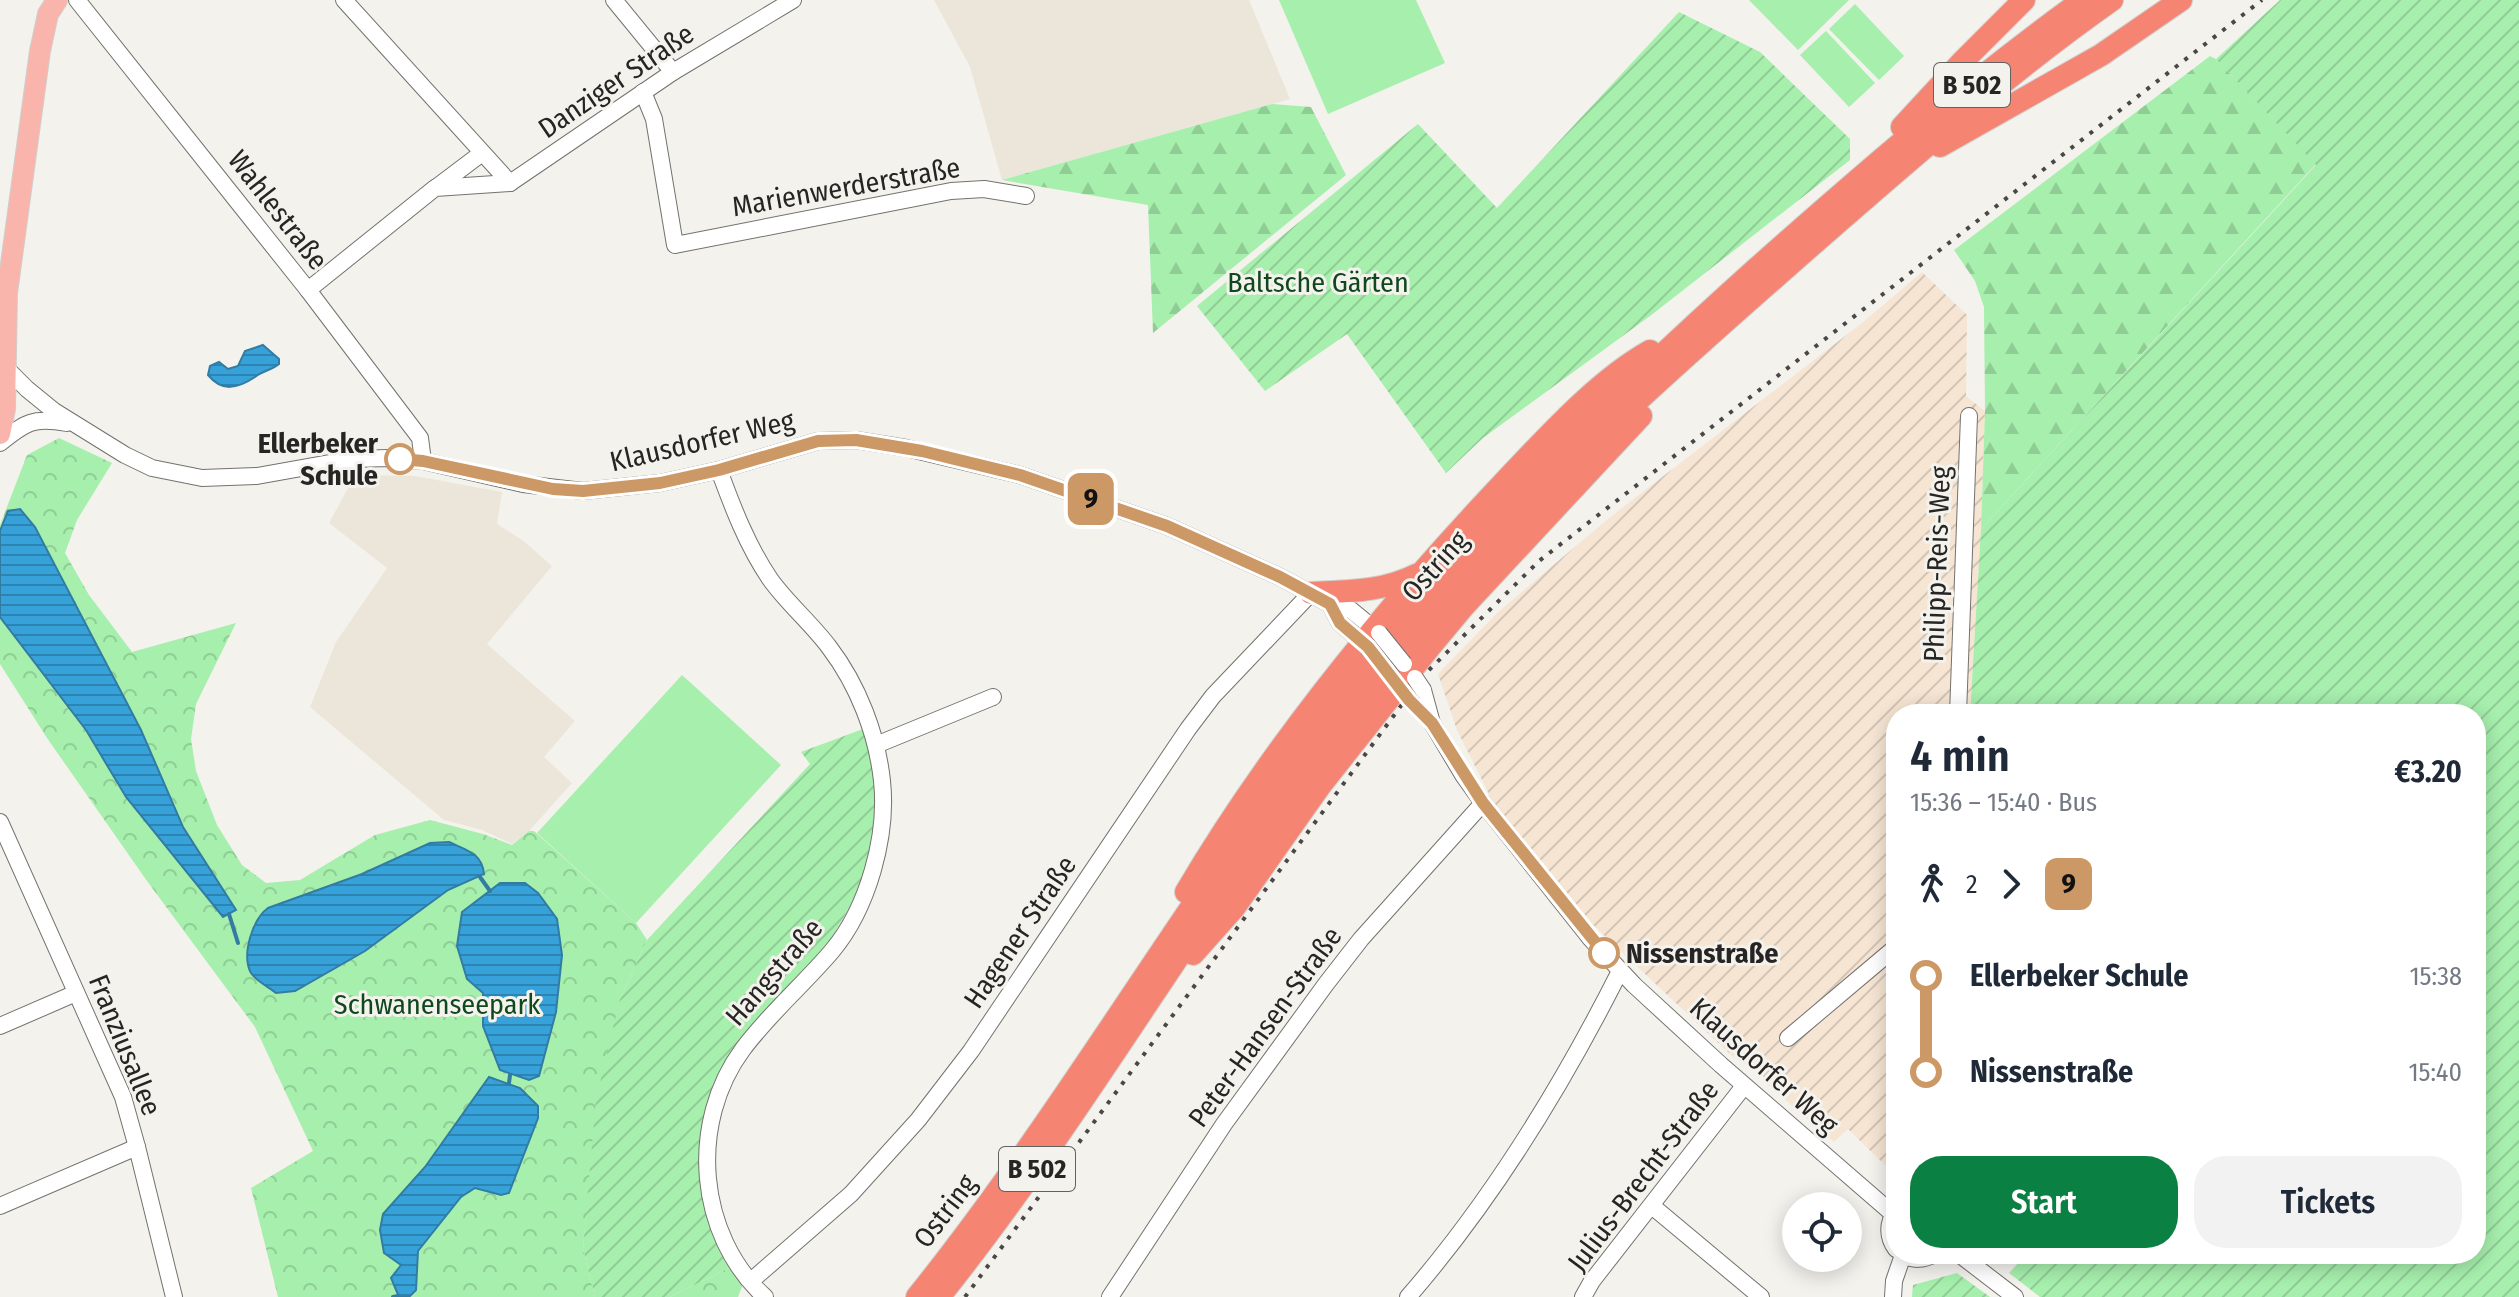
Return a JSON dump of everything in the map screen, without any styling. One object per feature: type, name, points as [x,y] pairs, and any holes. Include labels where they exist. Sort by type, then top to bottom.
[{"type":"highway","points":[[1863,174],[1886,144],[2024,0]]},
{"type":"highway","name":"Ostring","points":[[939,1297],[1030,1178],[1166,975],[1319,756],[1413,636],[1498,541],[1692,339],[1863,174],[2083,0]]},
{"type":"highway","name":"Ostring","points":[[917,1297],[1011,1174],[1291,765],[1345,693],[1437,582],[1542,469],[1692,339],[2039,54],[2112,0]]},
{"type":"highway","points":[[1907,163],[2027,99],[2101,55],[2181,0]]},
{"type":"highway","points":[[1143,978],[1170,919],[1221,834],[1267,768],[1424,571],[1506,480],[1580,405],[1646,353],[1692,339]]},
{"type":"highway","points":[[1166,975],[1201,948],[1218,927],[1320,786],[1408,683],[1464,606],[1669,385],[1692,339]]},
{"type":"highway","points":[[1320,599],[1392,585],[1424,571]]},
{"type":"main road","points":[[0,434],[5,409],[3,364],[13,288],[46,55],[58,0]]},
{"type":"street","name":"Wahlestraße","points":[[77,0],[308,290],[420,438],[423,461]]},
{"type":"street","points":[[344,0],[510,183]]},
{"type":"street","points":[[614,0],[673,72]]},
{"type":"street","name":"Danziger Straße","points":[[510,183],[673,72],[793,0]]},
{"type":"street","name":"Marienwerderstraße","points":[[643,92],[654,119],[675,245],[951,191],[984,189],[1026,196]]},
{"type":"street","points":[[308,290],[482,153]]},
{"type":"street","points":[[435,188],[510,183]]},
{"type":"street","name":"Klausdorfer Weg","points":[[3,364],[27,389],[73,425],[125,455],[152,468],[202,478],[257,476],[352,459],[388,458],[423,461],[523,484],[583,491],[660,483],[719,470],[818,441],[856,440],[906,448],[1020,475],[1209,543],[1320,599],[1351,610],[1408,683],[1483,803],[1590,938],[1620,971],[1744,1086],[1886,1206]]},
{"type":"street","name":"Philipp-Reis-Weg","points":[[1958,704],[1969,416]]},
{"type":"street","name":"Klausdorfer Weg","points":[[0,443],[22,425],[33,421],[44,419],[73,425]]},
{"type":"street","name":"Hangstraße","points":[[719,470],[743,534],[771,580],[831,649],[862,704],[876,745],[882,781],[878,853],[862,901],[835,948],[742,1050],[724,1083],[712,1116],[706,1173],[715,1221],[739,1266],[765,1297]]},
{"type":"street","name":"Hagener Straße","points":[[751,1281],[851,1194],[918,1120],[971,1051],[1213,696],[1320,599]]},
{"type":"street","points":[[876,745],[993,697]]},
{"type":"street","name":"Peter-Hansen-Straße","points":[[1110,1297],[1224,1124],[1326,984],[1361,939],[1483,803]]},
{"type":"street","name":"Franziusallee","points":[[0,822],[123,1097],[174,1297]]},
{"type":"street","points":[[1788,1038],[1886,955]]},
{"type":"street","points":[[1408,1297],[1437,1263],[1519,1148],[1585,1039],[1620,971]]},
{"type":"street","points":[[0,1026],[76,993]]},
{"type":"street","name":"Julius-Brecht-Straße","points":[[1583,1297],[1592,1281],[1744,1086]]},
{"type":"street","points":[[0,1206],[137,1147]]},
{"type":"street","points":[[1652,1206],[1761,1297]]},
{"type":"street","name":"Klausdorfer Weg","points":[[1893,1297],[1898,1264]]},
{"type":"street","points":[[1972,1264],[2015,1297]]},
{"type":"shaded area","points":[[934,0],[1249,0],[1290,99],[1002,180],[970,67]]},
{"type":"shaded area","points":[[1922,272],[1967,315],[1966,396],[1985,411],[1971,704],[1886,704],[1886,1166],[1848,1129],[1834,1142],[1767,1084],[1767,1079],[1731,1055],[1593,925],[1497,810],[1457,730],[1438,674],[1497,613],[1609,518],[1862,323]]},
{"type":"shaded area","name":"Ellerbeker Schule","points":[[355,475],[415,476],[502,492],[497,524],[525,542],[552,566],[487,644],[575,721],[544,757],[572,783],[529,831],[512,844],[482,830],[444,820],[310,707],[336,642],[387,568],[329,523]]},
{"type":"green space","points":[[1279,0],[1416,0],[1445,63],[1328,114]]},
{"type":"green space","points":[[1749,0],[1849,0],[1798,50]]},
{"type":"green space","points":[[2280,0],[2519,0],[2519,1297],[2040,1297],[2009,1273],[2018,1264],[2486,1264],[2486,704],[1971,704],[1981,529],[2316,165],[2216,59]]},
{"type":"green space","points":[[1855,4],[1904,56],[1879,80],[1829,29]]},
{"type":"green space","name":"Baltsche Gärten","points":[[1679,12],[1760,52],[1850,139],[1850,160],[1650,316],[1483,438],[1446,473],[1347,334],[1265,391],[1197,306],[1418,124],[1497,208]]},
{"type":"green space","points":[[1826,31],[1875,83],[1849,107],[1800,55]]},
{"type":"green space","points":[[2210,56],[2316,164],[1981,529],[1985,411],[1984,307],[1975,281],[1954,250]]},
{"type":"green space","points":[[1272,104],[1311,107],[1346,175],[1153,333],[1148,205],[1002,180]]},
{"type":"green space","name":"Schwanenseepark","points":[[59,438],[112,463],[77,520],[65,553],[89,595],[132,652],[236,623],[196,704],[191,739],[196,771],[217,825],[242,865],[266,883],[300,880],[375,835],[430,820],[512,845],[529,831],[534,831],[636,923],[647,940],[620,999],[590,1177],[583,1249],[595,1297],[278,1297],[251,1188],[313,1151],[255,1027],[147,881],[47,738],[0,664],[0,525],[27,455]]},
{"type":"green space","points":[[682,675],[781,765],[636,923],[537,833]]},
{"type":"green space","points":[[863,729],[876,777],[874,840],[857,895],[830,940],[736,1047],[719,1076],[704,1119],[701,1171],[731,1267],[670,1297],[595,1297],[583,1249],[596,1099],[620,999],[647,940],[810,764],[801,752]]},
{"type":"green space","points":[[731,1267],[743,1284],[738,1297],[670,1297]]},
{"type":"green space","points":[[1957,1273],[1990,1297],[1912,1297],[1913,1285]]},
{"type":"water","points":[[263,345],[279,359],[279,364],[273,368],[230,387],[219,384],[208,375],[210,366],[219,362],[228,369],[238,366],[245,351]]},
{"type":"water","points":[[20,509],[35,527],[141,730],[183,827],[236,910],[223,917],[126,797],[86,730],[0,617],[0,531],[8,511]]},
{"type":"water","points":[[449,842],[477,857],[484,874],[448,890],[365,951],[295,991],[276,993],[251,973],[247,956],[250,938],[253,928],[268,908],[362,874],[430,843]]},
{"type":"water","points":[[500,883],[525,883],[538,893],[557,919],[562,955],[556,1012],[539,1076],[529,1080],[500,1070],[483,1026],[483,993],[467,979],[457,946],[462,912]]},
{"type":"water","points":[[489,1077],[520,1088],[538,1106],[538,1118],[509,1193],[501,1195],[475,1188],[461,1197],[418,1251],[416,1290],[409,1297],[399,1297],[391,1278],[401,1265],[384,1253],[380,1230],[383,1214],[425,1167]]},
{"type":"waterway","points":[[480,877],[490,891]]},
{"type":"waterway","points":[[229,914],[238,943]]},
{"type":"waterway","points":[[509,1083],[510,1075]]},
{"type":"waterway","points":[[393,1297],[398,1296]]},
{"type":"railway","points":[[965,1297],[1423,676],[1539,561],[2262,0]]},
{"type":"bus line","name":"9","points":[[400,459],[423,461],[523,484],[583,491],[660,483],[719,470],[818,441],[871,441],[1020,475],[1209,543],[1330,604],[1340,623],[1368,647],[1409,700],[1432,723],[1483,803],[1604,953]]},
{"type":"place","name":"Ellerbeker Schule","points":[[400,459]]},
{"type":"place","name":"Nissenstraße","points":[[1604,953]]}]
